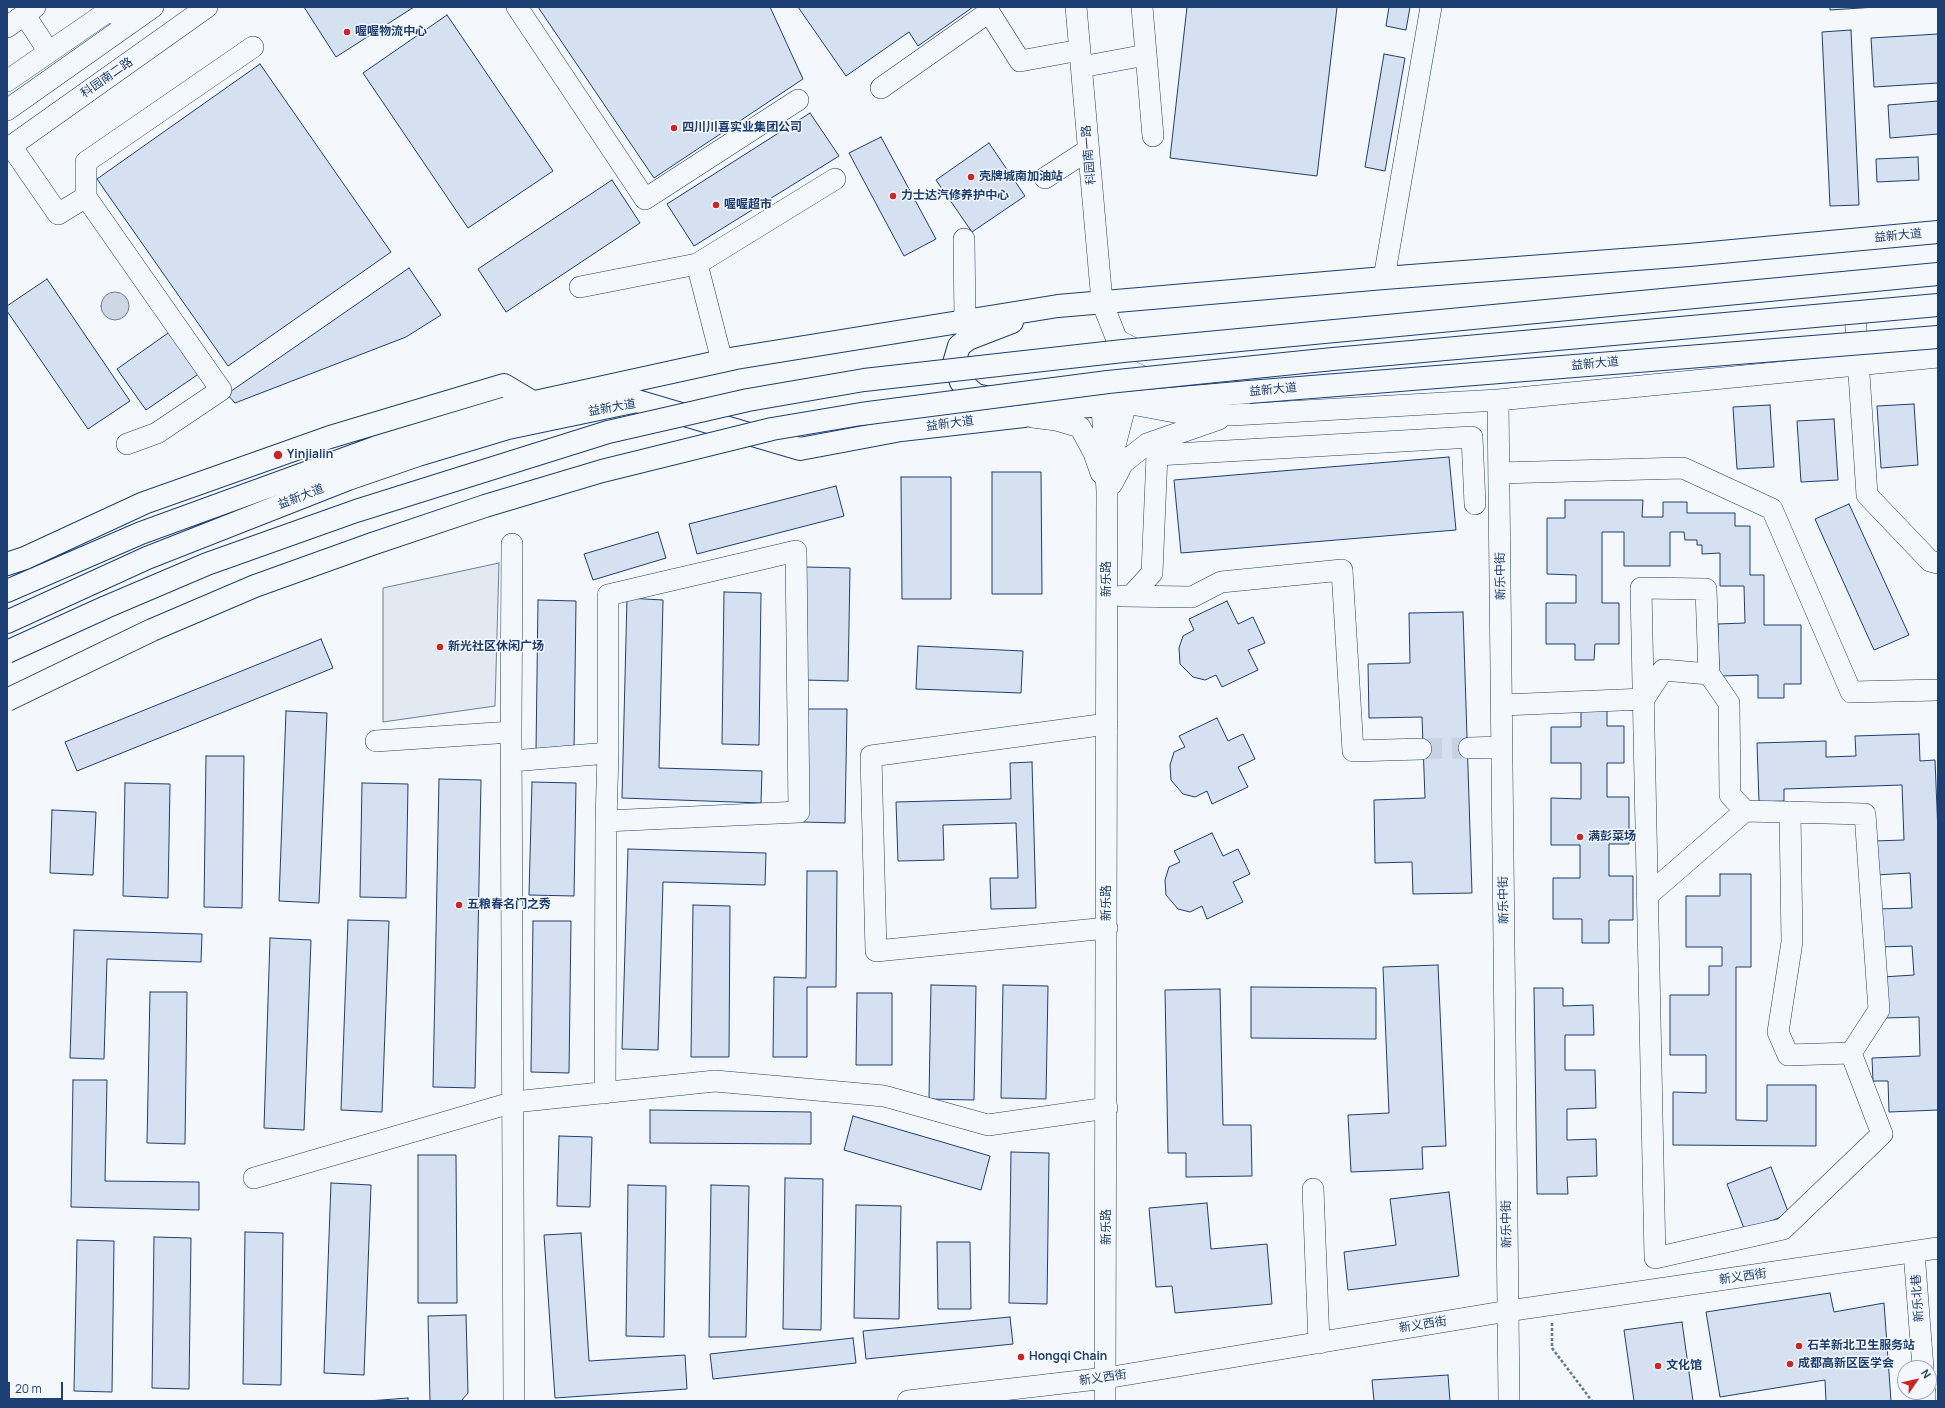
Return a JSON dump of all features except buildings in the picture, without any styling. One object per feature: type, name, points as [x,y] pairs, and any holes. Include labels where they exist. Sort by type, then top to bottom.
[{"type":"main road","name":"益新大道","points":[[7,622],[147,558],[243,519],[506,419],[534,403],[722,361],[1058,306],[1384,278],[1689,255],[1938,232]]},
{"type":"main road","points":[[7,652],[106,607],[207,564],[356,510],[608,432],[748,400],[864,380],[1123,350],[1938,274]]},
{"type":"main road","points":[[7,700],[152,630],[255,586],[365,546],[485,506],[602,471],[772,430],[861,414],[1116,381],[1333,359],[1938,305]]},
{"type":"main road","points":[[1058,306],[968,339],[959,346],[954,363],[962,382],[976,395],[1017,403],[1079,407]]},
{"type":"main road","name":"益新大道","points":[[7,591],[141,533],[377,447],[506,419],[637,402],[800,449],[901,430],[1024,416],[1102,404],[1938,336]]},
{"type":"main road","points":[[7,564],[25,558],[144,503],[330,437],[504,386],[534,403]]},
{"type":"street","points":[[7,81],[107,12],[120,14],[129,7]]},
{"type":"street","points":[[7,110],[153,7]]},
{"type":"street","name":"科园南二路","points":[[9,148],[207,7]]},
{"type":"street","points":[[518,7],[646,200],[798,100]]},
{"type":"street","name":"科园南一路","points":[[1076,7],[1102,302],[1117,340],[1149,356],[1200,359]]},
{"type":"street","points":[[1142,7],[1153,136]]},
{"type":"street","points":[[1384,278],[1431,7]]},
{"type":"street","points":[[7,27],[30,11],[49,52]]},
{"type":"street","points":[[881,88],[989,12],[1020,61],[1146,55]]},
{"type":"street","points":[[127,444],[157,433],[221,390],[86,197],[86,162],[253,47]]},
{"type":"street","points":[[9,148],[58,214],[86,197]]},
{"type":"street","points":[[1045,178],[1088,150]]},
{"type":"street","points":[[580,287],[697,264],[835,179]]},
{"type":"street","points":[[964,239],[966,320]]},
{"type":"street","points":[[697,264],[722,361]]},
{"type":"street","points":[[1102,404],[1118,387],[1152,372],[1200,359],[1938,290]]},
{"type":"street","points":[[1854,298],[1867,496],[1930,561],[1938,563]]},
{"type":"street","points":[[1108,491],[1114,446],[1126,403],[1180,413],[1232,415],[1498,400],[1938,356]]},
{"type":"street","name":"新乐中街","points":[[1498,400],[1509,1401]]},
{"type":"street","name":"新乐路","points":[[1102,404],[1108,491],[1105,1401]]},
{"type":"street","points":[[1108,491],[1123,464],[1147,444],[1232,415]]},
{"type":"street","points":[[1024,416],[1056,420],[1080,427],[1094,453],[1108,491]]},
{"type":"street","points":[[1131,596],[1152,573],[1157,455],[1472,437],[1475,504]]},
{"type":"street","points":[[1499,473],[1683,468],[1772,509],[1851,692],[1938,690]]},
{"type":"street","points":[[512,544],[511,732],[514,1102],[514,1401]]},
{"type":"street","points":[[605,1093],[606,821],[608,754],[608,595],[796,551],[799,812],[606,821]]},
{"type":"street","points":[[1107,596],[1192,597],[1221,582],[1342,570],[1353,751],[1421,749]]},
{"type":"street","points":[[1745,811],[1730,795],[1729,703],[1709,674],[1706,589],[1641,588],[1655,1258],[1783,1229],[1882,1134],[1851,1053]]},
{"type":"street","points":[[1644,699],[1662,670],[1709,674]]},
{"type":"street","points":[[1502,705],[1644,699]]},
{"type":"street","points":[[1107,724],[871,756],[876,951],[1107,928]]},
{"type":"street","points":[[376,742],[511,732]]},
{"type":"street","points":[[1469,748],[1502,747]]},
{"type":"street","points":[[512,761],[608,754]]},
{"type":"street","points":[[1647,896],[1745,811],[1865,814],[1879,1010],[1851,1053]]},
{"type":"street","points":[[1790,812],[1792,942],[1778,1032],[1788,1055],[1851,1053]]},
{"type":"street","points":[[254,1178],[514,1102],[715,1081],[884,1096],[988,1125],[1107,1108]]},
{"type":"street","points":[[1313,1188],[1319,1343]]},
{"type":"street","name":"新义西街","points":[[908,1401],[960,1398],[1106,1378],[1508,1311],[1938,1248]]},
{"type":"street","name":"新乐北巷","points":[[1914,1252],[1922,1360]]},
{"type":"path","points":[[1551,1305],[1552,1348],[1592,1401]]},
{"type":"shaded area","points":[[115,292],[125,296],[129,306],[125,316],[115,320],[105,316],[101,306],[105,296]]},
{"type":"shaded area","name":"新光社区休闲广场","points":[[499,563],[495,706],[383,722],[383,588]]},
{"type":"tunnel","points":[[1421,749],[1469,748]]},
{"type":"place","name":"喔喔物流中心","points":[[347,32]]},
{"type":"place","name":"四川川喜实业集团公司","points":[[674,128]]},
{"type":"place","name":"壳牌城南加油站","points":[[971,177]]},
{"type":"place","name":"力士达汽修养护中心","points":[[893,196]]},
{"type":"place","name":"喔喔超市","points":[[716,205]]},
{"type":"place","name":"Yinjialin","points":[[278,455]]},
{"type":"place","name":"新光社区休闲广场","points":[[440,647]]},
{"type":"place","name":"满彭菜场","points":[[1580,837]]},
{"type":"place","name":"五粮春名门之秀","points":[[459,905]]},
{"type":"place","name":"石羊新北卫生服务站","points":[[1799,1346]]},
{"type":"place","name":"Hongqi Chain","points":[[1021,1357]]},
{"type":"place","name":"成都高新区医学会","points":[[1790,1364]]},
{"type":"place","name":"文化馆","points":[[1658,1366]]}]
